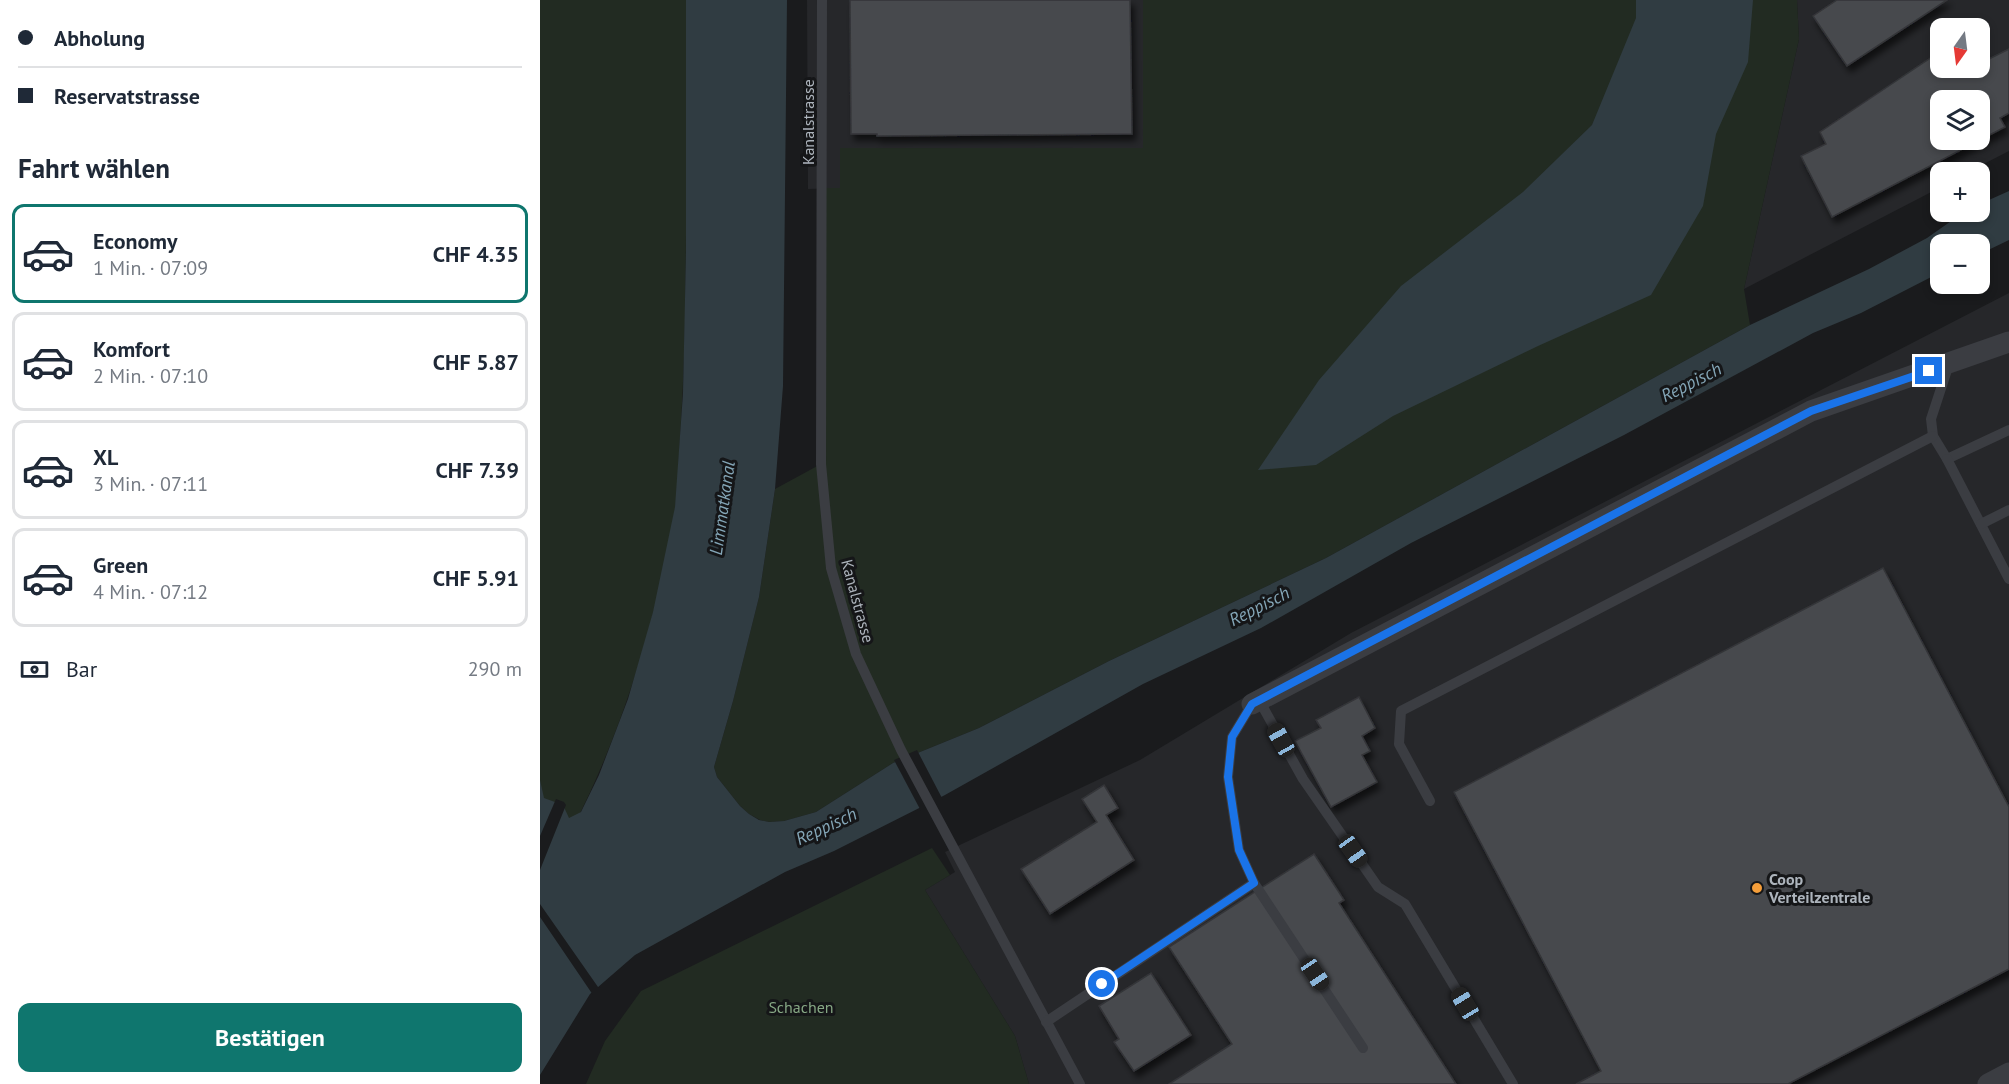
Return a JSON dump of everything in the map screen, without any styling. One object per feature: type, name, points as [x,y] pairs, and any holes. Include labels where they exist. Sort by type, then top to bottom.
[{"type":"street","points":[[1255,702],[1811,411],[2009,342]]},
{"type":"street","points":[[1988,1084],[2009,1073]]},
{"type":"lane","name":"Kanalstrasse","points":[[822,0],[821,464],[831,568],[856,654],[901,750],[1080,1084]]},
{"type":"lane","points":[[1949,364],[1931,419],[1933,436],[2009,579]]},
{"type":"lane","points":[[1947,459],[2009,430]]},
{"type":"lane","points":[[1430,801],[1399,744],[1401,711],[1933,436]]},
{"type":"lane","points":[[1981,524],[2009,510]]},
{"type":"lane","points":[[1363,1048],[1254,883],[1239,850],[1228,777],[1232,737],[1255,702],[1303,779],[1378,887],[1405,904],[1513,1084]]},
{"type":"lane","points":[[1046,1022],[1254,883]]},
{"type":"shaded area","points":[[807,0],[1143,0],[1143,148],[841,148],[840,188],[808,189]]},
{"type":"shaded area","points":[[1797,0],[2009,0],[2009,151],[1988,162],[1930,162],[1930,193],[1744,289],[1799,39]]},
{"type":"shaded area","points":[[2009,293],[2009,1084],[1029,1084],[1015,1036],[925,890],[955,872],[945,852],[1140,760],[1351,633]]},
{"type":"green space","points":[[540,0],[686,0],[686,160],[682,404],[677,495],[666,558],[641,656],[608,751],[588,798],[540,886]]},
{"type":"green space","points":[[1143,0],[1797,0],[1799,39],[1744,289],[1750,325],[1326,558],[1109,661],[979,728],[893,763],[816,812],[784,821],[760,820],[740,806],[717,777],[714,767],[759,597],[775,489],[821,464],[823,188],[840,188],[840,148],[1143,148]]},
{"type":"green space","name":"Schachen","points":[[932,848],[950,875],[925,890],[1015,1036],[1029,1084],[586,1084],[605,1041],[641,991]]},
{"type":"water","points":[[686,0],[787,0],[783,386],[775,489],[759,597],[714,767],[717,777],[740,806],[759,820],[769,822],[784,821],[816,812],[893,763],[979,728],[1109,661],[1326,558],[1750,325],[1869,269],[1930,236],[1930,278],[1861,313],[1813,333],[1624,435],[1411,543],[1261,628],[1143,684],[945,795],[834,851],[785,872],[635,955],[590,994],[540,1075],[540,780],[544,798],[563,805],[569,818],[581,812],[599,775],[628,699],[653,612],[675,507],[683,393],[686,252]]},
{"type":"water","points":[[1636,0],[1753,0],[1748,62],[1716,134],[1703,206],[1651,295],[1538,346],[1393,416],[1316,465],[1258,470],[1319,380],[1401,286],[1523,192],[1592,125],[1636,18]]},
{"type":"water","points":[[2009,191],[2009,240],[1990,249],[1990,234],[1933,234],[1950,222],[1990,222],[1990,200]]},
{"type":"pier","points":[[917,750],[943,800],[921,811],[894,760]]},
{"type":"pier","points":[[556,799],[566,805],[540,870],[540,836]]},
{"type":"pier","points":[[540,904],[598,987],[601,988],[593,995],[540,917]]},
{"type":"building","points":[[850,0],[1130,0],[1132,134],[877,136],[877,134],[851,134]]},
{"type":"building","points":[[1837,0],[1947,0],[1847,66],[1813,16]]},
{"type":"building","points":[[2009,49],[2009,113],[2000,118],[2005,127],[1990,135],[1990,90],[1930,90],[1930,150],[1961,150],[1938,162],[1930,162],[1930,166],[1832,217],[1801,156],[1826,144],[1820,132],[1930,58],[1930,78],[1990,78],[1990,58]]},
{"type":"building","name":"Coop Verteilzentrale","points":[[1883,568],[2009,807],[2009,969],[1788,1084],[1576,1084],[1601,1071],[1454,792]]},
{"type":"building","points":[[1359,697],[1375,728],[1362,736],[1370,751],[1362,755],[1377,782],[1331,807],[1295,741],[1321,728],[1316,720]]},
{"type":"building","points":[[1104,785],[1118,808],[1106,815],[1134,860],[1050,914],[1021,869],[1097,822],[1082,799]]},
{"type":"building","points":[[1314,854],[1344,900],[1339,903],[1456,1084],[1169,1084],[1232,1044],[1169,947]]},
{"type":"building","points":[[1151,973],[1191,1035],[1134,1071],[1114,1042],[1119,1039],[1099,1006]]},
{"type":"place","name":"Coop Verteilzentrale","points":[[1757,888]]},
{"type":"route","points":[[1102,984],[1254,883],[1239,850],[1228,777],[1232,737],[1252,704],[1811,411],[1929,371]]},
{"type":"water label","name":"Reppisch","points":[[1691,382]]},
{"type":"water label","name":"Limmatkanal","points":[[722,508]]},
{"type":"water label","name":"Reppisch","points":[[1259,606]]},
{"type":"water label","name":"Reppisch","points":[[826,826]]}]
